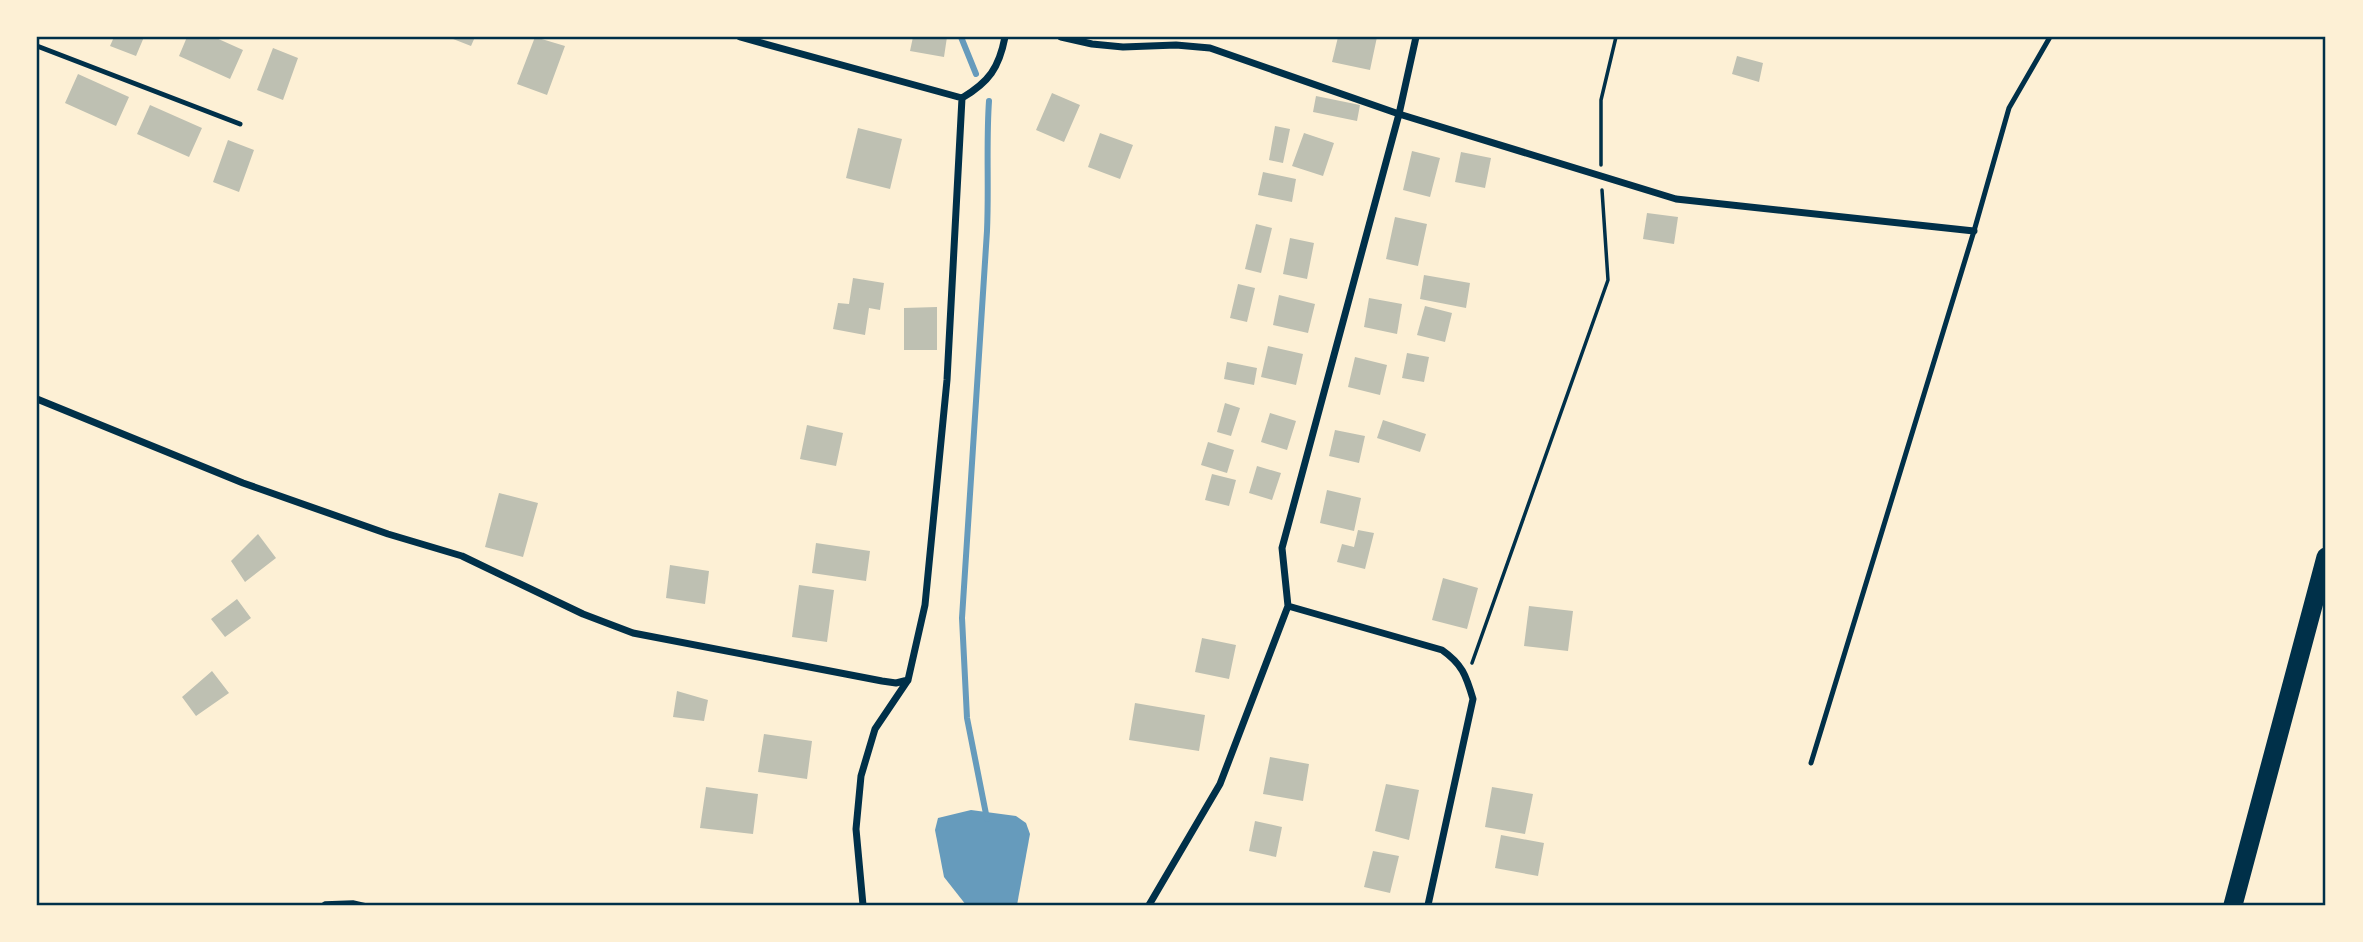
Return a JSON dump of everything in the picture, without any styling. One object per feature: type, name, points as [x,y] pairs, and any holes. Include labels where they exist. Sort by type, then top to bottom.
[{"type":"highway","points":[[2233,905],[2326,557]]},
{"type":"street","points":[[740,37],[962,98],[978,89],[991,76],[1005,37]]},
{"type":"street","points":[[1060,37],[1123,47],[1183,45],[1210,48],[1399,114],[1676,200],[1974,231]]},
{"type":"street","points":[[1149,905],[1220,784],[1288,606],[1282,548],[1399,114],[1416,37]]},
{"type":"street","points":[[863,905],[856,829],[861,776],[875,729],[908,680],[925,605],[946,394],[962,98]]},
{"type":"street","points":[[37,399],[243,483],[388,534],[462,556],[583,614],[633,633],[882,681],[896,683],[908,680]]},
{"type":"street","points":[[1288,606],[1442,650],[1456,660],[1467,678],[1473,699],[1429,905]]},
{"type":"lane","points":[[1811,763],[2009,108],[2050,37]]},
{"type":"lane","points":[[37,46],[240,124]]},
{"type":"path","points":[[1467,678],[1608,280],[1601,176],[1601,100],[1616,37]]},
{"type":"path","points":[[322,905],[353,902],[366,905]]},
{"type":"water","points":[[971,810],[1016,816],[1026,823],[1030,834],[1017,905],[966,905],[944,877],[935,830],[938,818]]},
{"type":"building","points":[[114,37],[144,37],[136,56],[110,46]]},
{"type":"building","points":[[187,37],[214,37],[243,50],[230,79],[179,56]]},
{"type":"building","points":[[448,37],[475,37],[471,46]]},
{"type":"building","points":[[535,37],[565,46],[547,95],[517,84]]},
{"type":"building","points":[[913,37],[947,37],[944,57],[910,51]]},
{"type":"building","points":[[1338,37],[1377,37],[1370,70],[1332,62]]},
{"type":"building","points":[[273,48],[298,58],[283,100],[257,90]]},
{"type":"building","points":[[1737,56],[1763,63],[1759,82],[1732,74]]},
{"type":"building","points":[[78,74],[129,97],[116,126],[65,103]]},
{"type":"building","points":[[1052,93],[1080,105],[1064,142],[1036,130]]},
{"type":"building","points":[[1316,96],[1360,105],[1357,121],[1313,112]]},
{"type":"building","points":[[150,105],[202,128],[189,157],[137,134]]},
{"type":"building","points":[[1275,126],[1290,129],[1283,163],[1269,160]]},
{"type":"building","points":[[858,128],[902,139],[890,189],[846,178]]},
{"type":"building","points":[[1100,133],[1133,145],[1120,179],[1088,167]]},
{"type":"building","points":[[1304,133],[1334,143],[1323,176],[1292,166]]},
{"type":"building","points":[[228,140],[254,150],[239,192],[213,182]]},
{"type":"building","points":[[1412,151],[1440,158],[1430,197],[1403,190]]},
{"type":"building","points":[[1461,152],[1491,158],[1485,188],[1455,182]]},
{"type":"building","points":[[1263,172],[1296,179],[1292,202],[1258,195]]},
{"type":"building","points":[[1647,213],[1678,217],[1674,244],[1643,239]]},
{"type":"building","points":[[1395,217],[1427,224],[1418,266],[1386,259]]},
{"type":"building","points":[[1256,224],[1272,228],[1261,273],[1245,269]]},
{"type":"building","points":[[1290,238],[1314,243],[1307,279],[1283,274]]},
{"type":"building","points":[[1424,275],[1470,283],[1466,308],[1420,299]]},
{"type":"building","points":[[853,278],[884,283],[880,310],[869,308],[865,335],[833,329],[838,303],[849,304]]},
{"type":"building","points":[[1238,284],[1255,288],[1247,322],[1230,318]]},
{"type":"building","points":[[1279,295],[1315,304],[1308,333],[1273,325]]},
{"type":"building","points":[[1369,298],[1402,304],[1397,334],[1364,327]]},
{"type":"building","points":[[1425,306],[1452,313],[1445,342],[1417,335]]},
{"type":"building","points":[[937,307],[937,350],[904,350],[904,308]]},
{"type":"building","points":[[1268,346],[1303,354],[1296,385],[1261,377]]},
{"type":"building","points":[[1407,353],[1429,357],[1424,382],[1402,378]]},
{"type":"building","points":[[1355,357],[1387,365],[1380,395],[1348,387]]},
{"type":"building","points":[[1227,362],[1257,368],[1254,385],[1224,379]]},
{"type":"building","points":[[1225,403],[1240,408],[1231,436],[1217,432]]},
{"type":"building","points":[[1270,413],[1296,421],[1287,450],[1261,442]]},
{"type":"building","points":[[1383,420],[1426,434],[1420,452],[1377,438]]},
{"type":"building","points":[[807,425],[843,433],[836,466],[800,459]]},
{"type":"building","points":[[1335,430],[1365,436],[1359,463],[1329,456]]},
{"type":"building","points":[[1208,442],[1234,450],[1227,473],[1201,465]]},
{"type":"building","points":[[1257,466],[1281,473],[1272,500],[1249,493]]},
{"type":"building","points":[[1212,474],[1236,480],[1229,506],[1205,500]]},
{"type":"building","points":[[1327,490],[1361,498],[1354,531],[1320,523]]},
{"type":"building","points":[[499,493],[538,503],[523,557],[485,547]]},
{"type":"building","points":[[1358,530],[1374,533],[1365,569],[1337,562],[1342,544],[1354,547]]},
{"type":"building","points":[[258,534],[276,558],[245,582],[231,561]]},
{"type":"building","points":[[816,543],[870,551],[866,581],[812,573]]},
{"type":"building","points":[[670,565],[709,571],[705,604],[666,598]]},
{"type":"building","points":[[1443,578],[1478,588],[1467,629],[1432,620]]},
{"type":"building","points":[[799,585],[834,590],[827,642],[792,637]]},
{"type":"building","points":[[237,599],[251,618],[225,637],[211,619]]},
{"type":"building","points":[[1529,606],[1573,611],[1568,651],[1524,646]]},
{"type":"building","points":[[1202,638],[1236,645],[1229,679],[1195,672]]},
{"type":"building","points":[[212,671],[229,693],[196,716],[182,697]]},
{"type":"building","points":[[677,691],[708,700],[704,721],[673,717]]},
{"type":"building","points":[[1135,703],[1205,715],[1199,751],[1129,740]]},
{"type":"building","points":[[764,734],[812,741],[807,779],[758,772]]},
{"type":"building","points":[[1270,757],[1309,764],[1303,801],[1263,794]]},
{"type":"building","points":[[1386,784],[1419,790],[1409,840],[1375,831]]},
{"type":"building","points":[[706,787],[758,794],[753,834],[700,828]]},
{"type":"building","points":[[1492,787],[1533,794],[1525,834],[1485,827]]},
{"type":"building","points":[[1255,821],[1282,827],[1276,857],[1249,851]]},
{"type":"building","points":[[1501,835],[1544,843],[1538,876],[1495,868]]},
{"type":"building","points":[[1373,851],[1399,856],[1390,893],[1364,887]]},
{"type":"waterway","points":[[961,37],[976,74]]},
{"type":"waterway","points":[[987,819],[967,718],[962,618],[987,231],[989,101]]}]
